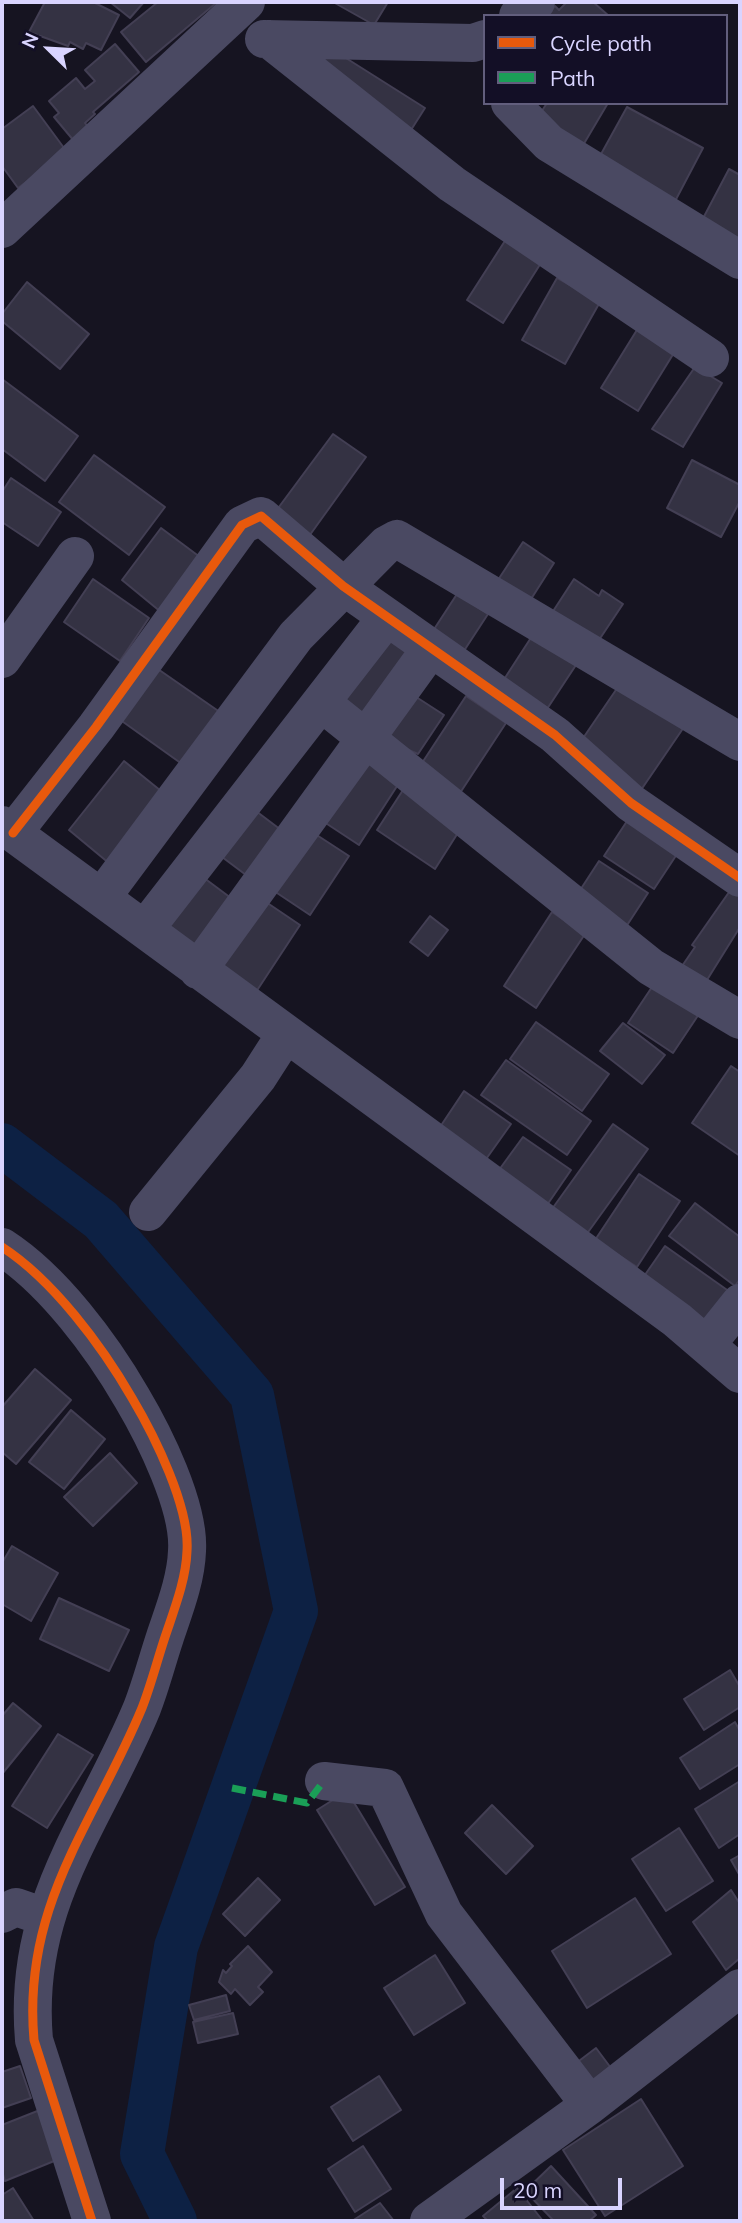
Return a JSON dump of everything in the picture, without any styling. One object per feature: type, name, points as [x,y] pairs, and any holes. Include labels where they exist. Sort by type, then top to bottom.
[{"type":"street","points":[[2,229],[246,2]]},
{"type":"street","points":[[521,14],[536,2]]},
{"type":"street","points":[[209,36],[472,41],[483,68]]},
{"type":"street","points":[[269,39],[452,184],[710,358]]},
{"type":"street","points":[[512,105],[549,143],[740,260]]},
{"type":"street","points":[[740,878],[631,803],[555,735],[343,586],[261,516],[242,525],[96,727],[7,829],[708,1343],[740,1374]]},
{"type":"street","points":[[102,897],[296,636],[343,586],[386,545],[397,539],[740,742]]},
{"type":"street","points":[[2,659],[75,556]]},
{"type":"street","points":[[145,929],[323,704],[387,617]]},
{"type":"street","points":[[198,970],[432,648]]},
{"type":"street","points":[[323,704],[651,967],[740,1020]]},
{"type":"street","points":[[148,1212],[258,1077],[285,1035]]},
{"type":"street","points":[[2,1247],[53,1290],[120,1377],[146,1422],[181,1508],[188,1549],[173,1611],[142,1708],[59,1877],[45,1917],[35,1975],[34,2040],[92,2221]]},
{"type":"street","points":[[708,1343],[740,1303]]},
{"type":"street","points":[[324,1781],[385,1788],[444,1914],[590,2105]]},
{"type":"street","points":[[2,1914],[16,1907],[45,1917]]},
{"type":"street","points":[[429,2221],[590,2105],[740,1988]]},
{"type":"building","points":[[45,2],[93,2],[119,15],[101,50],[86,43],[83,49],[70,42],[68,46],[29,32]]},
{"type":"building","points":[[110,2],[144,2],[130,18]]},
{"type":"building","points":[[158,2],[216,3],[146,62],[121,32]]},
{"type":"building","points":[[333,2],[388,2],[374,25]]},
{"type":"building","points":[[567,2],[593,2],[607,14],[549,14],[555,6],[559,10]]},
{"type":"building","points":[[115,44],[139,72],[93,112],[95,114],[85,123],[89,128],[74,141],[54,117],[59,113],[49,101],[76,78],[85,89],[95,81],[85,70]]},
{"type":"building","points":[[330,48],[425,108],[411,130],[315,70]]},
{"type":"building","points":[[546,105],[607,105],[582,147],[536,120]]},
{"type":"building","points":[[33,106],[67,152],[18,188],[2,166],[2,129]]},
{"type":"building","points":[[627,107],[703,148],[672,207],[595,165]]},
{"type":"building","points":[[729,169],[740,175],[740,247],[699,226]]},
{"type":"building","points":[[510,233],[546,255],[503,323],[467,300]]},
{"type":"building","points":[[557,278],[600,302],[565,364],[522,340]]},
{"type":"building","points":[[27,282],[89,334],[60,369],[2,321],[2,314]]},
{"type":"building","points":[[640,325],[677,348],[638,411],[601,388]]},
{"type":"building","points":[[695,367],[722,383],[683,447],[652,429]]},
{"type":"building","points":[[2,379],[78,436],[45,481],[2,449]]},
{"type":"building","points":[[333,434],[366,457],[307,539],[273,515]]},
{"type":"building","points":[[94,455],[165,507],[129,555],[59,502]]},
{"type":"building","points":[[692,460],[740,485],[740,501],[721,537],[667,508]]},
{"type":"building","points":[[11,478],[61,512],[38,546],[2,522],[2,492]]},
{"type":"building","points":[[161,528],[208,563],[167,617],[122,580]]},
{"type":"building","points":[[523,542],[554,563],[526,607],[494,586]]},
{"type":"building","points":[[93,579],[149,618],[120,661],[64,622]]},
{"type":"building","points":[[574,579],[599,596],[602,590],[623,604],[593,649],[548,619]]},
{"type":"building","points":[[457,594],[488,614],[458,660],[427,640]]},
{"type":"building","points":[[381,631],[419,661],[369,724],[331,695]]},
{"type":"building","points":[[534,633],[578,662],[545,712],[501,684]]},
{"type":"building","points":[[155,667],[227,717],[189,769],[119,719]]},
{"type":"building","points":[[620,684],[684,727],[641,790],[577,747]]},
{"type":"building","points":[[410,693],[444,715],[418,754],[374,735]]},
{"type":"building","points":[[466,696],[506,723],[460,793],[420,766]]},
{"type":"building","points":[[361,753],[401,780],[359,845],[318,818]]},
{"type":"building","points":[[124,761],[166,795],[110,864],[69,830]]},
{"type":"building","points":[[403,790],[461,828],[435,869],[377,830]]},
{"type":"building","points":[[248,805],[289,836],[254,881],[214,851]]},
{"type":"building","points":[[633,812],[683,845],[654,889],[604,856]]},
{"type":"building","points":[[306,828],[349,856],[310,915],[268,887]]},
{"type":"building","points":[[599,861],[648,893],[622,933],[573,901]]},
{"type":"building","points":[[196,872],[239,904],[204,952],[160,919]]},
{"type":"building","points":[[734,885],[740,889],[740,927],[702,988],[678,972],[695,947],[692,945]]},
{"type":"building","points":[[263,900],[300,925],[254,995],[217,970]]},
{"type":"building","points":[[552,912],[585,934],[536,1008],[504,986]]},
{"type":"building","points":[[430,916],[448,930],[428,956],[410,942]]},
{"type":"building","points":[[660,975],[705,1005],[673,1053],[628,1023]]},
{"type":"building","points":[[536,1022],[609,1074],[582,1111],[510,1059]]},
{"type":"building","points":[[623,1023],[665,1055],[642,1084],[600,1051]]},
{"type":"building","points":[[506,1060],[591,1121],[567,1155],[481,1095]]},
{"type":"building","points":[[731,1066],[740,1072],[740,1156],[692,1123]]},
{"type":"building","points":[[464,1091],[511,1124],[484,1162],[438,1130]]},
{"type":"building","points":[[613,1124],[648,1149],[586,1235],[552,1209]]},
{"type":"building","points":[[523,1137],[571,1170],[545,1208],[496,1174]]},
{"type":"building","points":[[639,1174],[680,1201],[637,1267],[595,1240]]},
{"type":"building","points":[[695,1203],[740,1237],[740,1279],[735,1286],[669,1236]]},
{"type":"building","points":[[665,1246],[730,1292],[705,1328],[640,1282]]},
{"type":"building","points":[[35,1369],[71,1400],[16,1464],[2,1452],[2,1407]]},
{"type":"building","points":[[71,1410],[105,1439],[64,1489],[29,1462]]},
{"type":"building","points":[[110,1453],[137,1483],[93,1526],[64,1497]]},
{"type":"building","points":[[12,1546],[58,1573],[31,1621],[2,1604],[2,1563]]},
{"type":"building","points":[[59,1598],[129,1630],[109,1671],[40,1639]]},
{"type":"building","points":[[730,1670],[740,1687],[740,1707],[704,1730],[684,1699]]},
{"type":"building","points":[[13,1703],[41,1726],[2,1774],[2,1716]]},
{"type":"building","points":[[735,1722],[740,1731],[740,1764],[700,1789],[680,1758]]},
{"type":"building","points":[[58,1734],[93,1755],[47,1828],[12,1806]]},
{"type":"building","points":[[740,1781],[740,1834],[719,1848],[695,1809]]},
{"type":"building","points":[[347,1791],[405,1887],[375,1905],[317,1810]]},
{"type":"building","points":[[492,1805],[533,1846],[506,1874],[465,1833]]},
{"type":"building","points":[[679,1828],[713,1881],[666,1911],[632,1859]]},
{"type":"building","points":[[740,1855],[740,1876],[731,1860]]},
{"type":"building","points":[[258,1878],[280,1900],[245,1936],[223,1914]]},
{"type":"building","points":[[731,1890],[740,1904],[740,1958],[726,1970],[693,1922]]},
{"type":"building","points":[[635,1898],[671,1954],[587,2008],[552,1951]]},
{"type":"building","points":[[248,1946],[272,1972],[258,1987],[263,1992],[250,2005],[235,1989],[231,1994],[219,1982],[223,1970],[226,1973],[232,1966],[230,1964]]},
{"type":"building","points":[[435,1955],[465,2003],[414,2035],[384,1988]]},
{"type":"building","points":[[226,1995],[230,2011],[194,2020],[189,2005]]},
{"type":"building","points":[[233,2013],[238,2034],[198,2043],[193,2022]]},
{"type":"building","points":[[596,2048],[611,2068],[586,2087],[571,2067]]},
{"type":"building","points":[[20,2066],[31,2098],[2,2108],[2,2072]]},
{"type":"building","points":[[379,2076],[401,2110],[353,2141],[331,2107]]},
{"type":"building","points":[[641,2099],[683,2166],[605,2216],[563,2150]]},
{"type":"building","points":[[45,2108],[64,2157],[5,2181],[2,2171],[2,2125]]},
{"type":"building","points":[[363,2146],[391,2189],[355,2212],[328,2169]]},
{"type":"building","points":[[551,2166],[596,2215],[589,2221],[554,2221],[525,2191]]},
{"type":"building","points":[[13,2188],[34,2221],[2,2221],[2,2195]]},
{"type":"building","points":[[517,2188],[543,2221],[488,2221],[483,2216]]},
{"type":"building","points":[[380,2203],[394,2221],[352,2221]]},
{"type":"waterway","points":[[2,1145],[101,1220],[252,1395],[296,1611],[176,1947],[142,2154],[175,2221]]},
{"type":"marked path","points":[[232,1788],[307,1803],[324,1781]]},
{"type":"cycle path","points":[[13,833],[96,727],[242,525],[261,516],[343,586],[555,735],[631,803],[740,878]]},
{"type":"cycle path","points":[[2,1247],[40,1277],[58,1296],[91,1336],[120,1378],[141,1413],[169,1472],[183,1514],[186,1533],[187,1551],[182,1584],[145,1699],[66,1867],[50,1906],[39,1947],[33,1991],[34,2040],[92,2221]]}]
